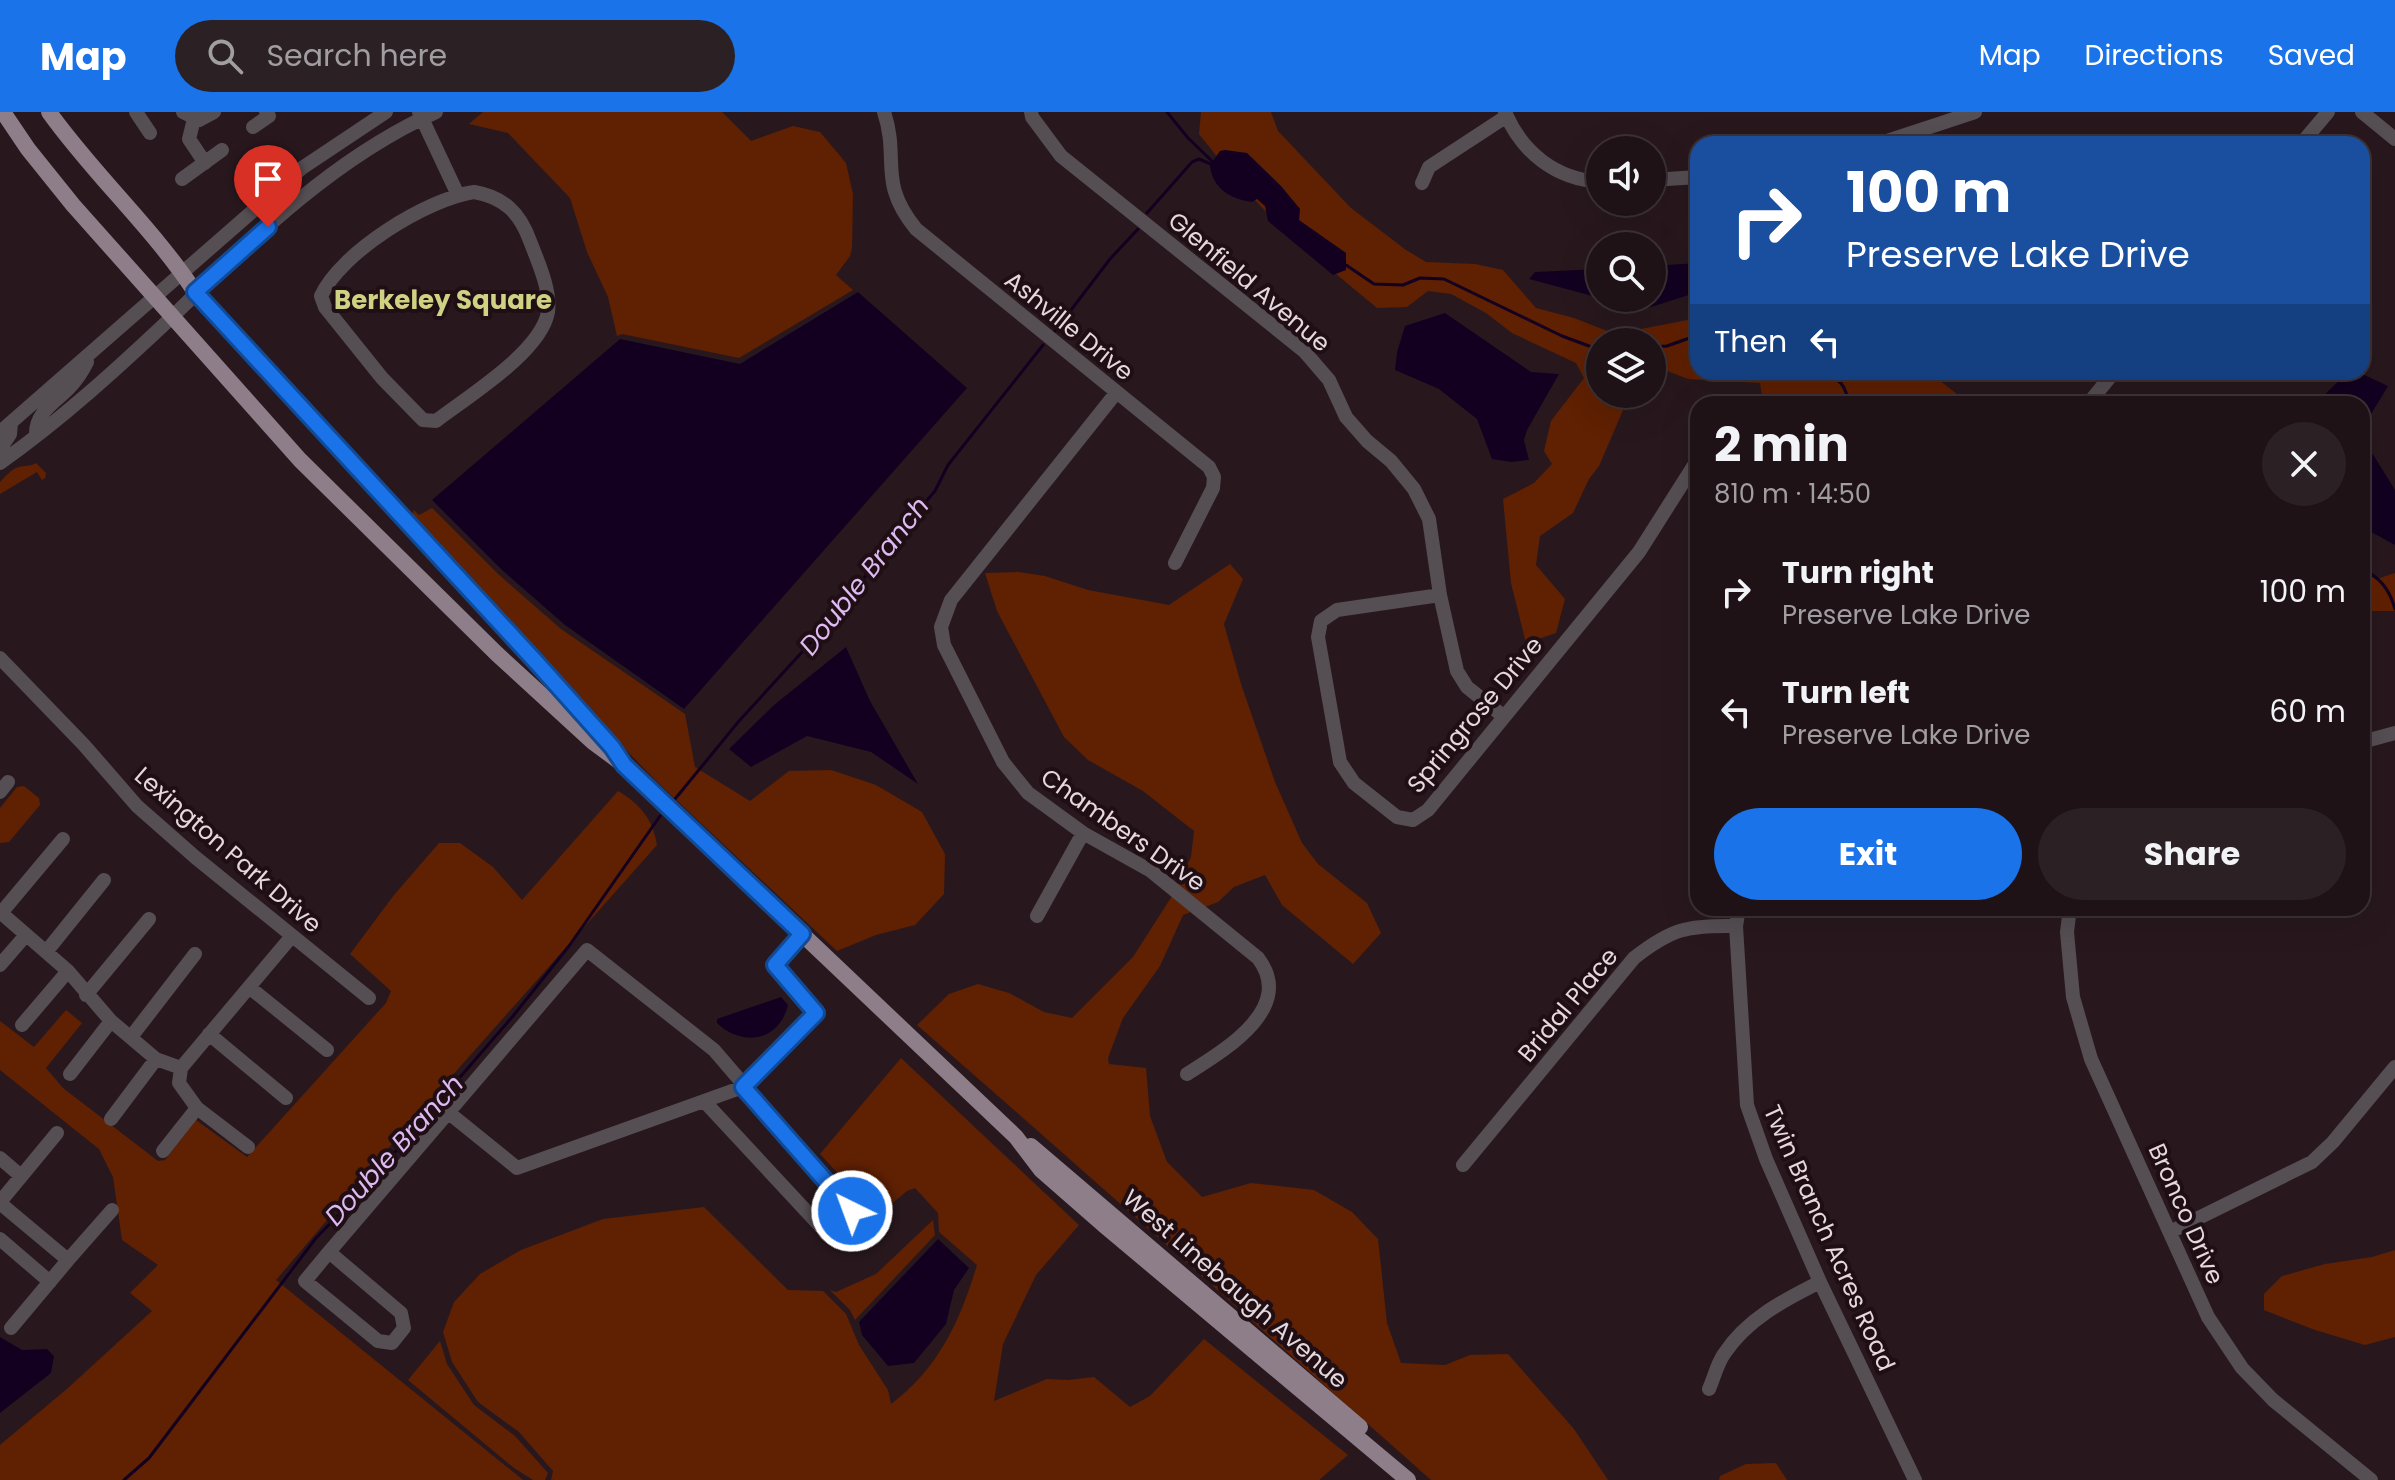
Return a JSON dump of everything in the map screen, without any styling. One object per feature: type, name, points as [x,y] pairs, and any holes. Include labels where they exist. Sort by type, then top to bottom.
[{"type":"main road","name":"West Linebaugh Avenue","points":[[3,112],[47,175],[300,460],[497,654],[593,742],[624,765],[1016,1137],[1041,1170],[1147,1253],[1408,1480]]},
{"type":"main road","name":"West Linebaugh Avenue","points":[[49,112],[94,172],[182,271],[195,292],[537,663],[612,747],[624,765]]},
{"type":"main road","points":[[412,569],[431,550]]},
{"type":"main road","name":"West Linebaugh Avenue","points":[[1195,1294],[1421,1480]]},
{"type":"street","points":[[136,112],[150,133]]},
{"type":"street","points":[[205,163],[190,144],[189,115],[205,118],[214,112]]},
{"type":"street","points":[[0,449],[10,434],[5,427],[182,271],[302,168],[386,112]]},
{"type":"street","name":"Ashville Drive","points":[[884,112],[888,123],[891,182],[903,213],[916,229],[1209,467],[1214,477],[1213,488],[1175,563]]},
{"type":"street","name":"Glenfield Avenue","points":[[1031,112],[1061,156],[1304,351],[1329,380],[1346,417],[1367,441],[1391,461],[1414,489],[1429,519],[1440,595],[1457,671],[1467,687],[1503,716]]},
{"type":"street","points":[[1902,136],[1975,112]]},
{"type":"street","points":[[2308,136],[2328,112]]},
{"type":"street","points":[[2362,112],[2395,139]]},
{"type":"street","points":[[253,127],[270,113]]},
{"type":"street","points":[[0,463],[172,317],[195,292],[288,209],[336,171],[425,114],[458,195]]},
{"type":"street","points":[[1422,183],[1429,167],[1506,114],[1519,139],[1537,159],[1560,173],[1586,181]]},
{"type":"street","points":[[182,179],[222,150]]},
{"type":"street","points":[[1666,179],[1690,178]]},
{"type":"street","points":[[474,192],[489,195],[501,200],[521,220],[540,268],[548,310],[541,333],[526,351],[430,423],[423,420],[382,378],[325,307],[321,296],[326,285],[358,253],[393,226],[435,203],[458,195],[474,192]]},
{"type":"street","points":[[36,435],[35,425],[39,417],[73,384],[96,348]]},
{"type":"street","points":[[2094,396],[2108,380]]},
{"type":"street","name":"Chambers Drive","points":[[1116,393],[951,600],[941,627],[944,645],[1011,773],[1039,802],[1083,833],[1151,871],[1258,958],[1268,970],[1269,1001],[1238,1042],[1187,1074]]},
{"type":"street","name":"Springrose Drive","points":[[1440,595],[1337,610],[1321,621],[1318,637],[1340,762],[1354,783],[1397,817],[1413,820],[1428,810],[1639,552],[1690,472]]},
{"type":"street","name":"Lexington Park Drive","points":[[0,658],[84,745],[137,806],[369,998]]},
{"type":"street","points":[[2370,740],[2395,733]]},
{"type":"street","points":[[1037,916],[1083,833]]},
{"type":"street","points":[[63,839],[0,912],[68,971],[111,1021],[156,1059],[181,1068]]},
{"type":"street","points":[[46,952],[104,880]]},
{"type":"street","name":"Twin Branch Acres Road","points":[[1738,916],[1747,1105],[1766,1159],[1820,1282],[1915,1480]]},
{"type":"street","name":"Bronco Drive","points":[[2069,916],[2067,932],[2073,997],[2091,1059],[2208,1317],[2242,1368],[2273,1400],[2371,1480]]},
{"type":"street","points":[[86,995],[149,919]]},
{"type":"street","name":"Bridal Place","points":[[1463,1165],[1634,958],[1661,937],[1700,925],[1736,926]]},
{"type":"street","points":[[449,1113],[517,1168],[743,1087],[816,1013],[775,965],[802,934]]},
{"type":"street","points":[[0,965],[26,935]]},
{"type":"street","points":[[248,1147],[197,1108],[179,1083],[181,1068],[292,936]]},
{"type":"street","points":[[329,1252],[401,1313],[404,1328],[392,1343],[378,1341],[305,1281],[329,1252],[449,1113],[587,950],[714,1050],[852,1211],[837,1233],[822,1228],[704,1101]]},
{"type":"street","points":[[131,1037],[195,954]]},
{"type":"street","points":[[22,1025],[68,971]]},
{"type":"street","points":[[249,987],[327,1050]]},
{"type":"street","points":[[70,1074],[111,1021]]},
{"type":"street","points":[[209,1034],[286,1098]]},
{"type":"street","points":[[111,1119],[156,1059]]},
{"type":"street","points":[[2170,1232],[2312,1162],[2333,1142],[2395,1067]]},
{"type":"street","points":[[163,1151],[197,1108]]},
{"type":"street","points":[[57,1133],[0,1203],[68,1260]]},
{"type":"street","points":[[0,1158],[21,1176]]},
{"type":"street","points":[[11,1328],[112,1210]]},
{"type":"street","points":[[0,1239],[50,1282]]},
{"type":"street","points":[[1709,1389],[1722,1355],[1755,1320],[1786,1299],[1820,1282]]},
{"type":"shaded area","points":[[483,112],[722,112],[751,141],[793,126],[820,132],[846,163],[853,194],[852,248],[836,275],[853,290],[739,358],[622,334],[617,336],[608,297],[587,252],[570,198],[508,133],[469,124]]},
{"type":"shaded area","points":[[1201,112],[1271,112],[1278,131],[1351,208],[1406,250],[1426,262],[1475,264],[1503,270],[1536,308],[1600,328],[1586,328],[1586,408],[1624,408],[1599,466],[1589,479],[1573,513],[1540,536],[1536,565],[1565,599],[1556,633],[1526,643],[1511,583],[1503,499],[1534,483],[1552,464],[1544,451],[1551,421],[1584,378],[1576,363],[1512,333],[1486,313],[1451,294],[1428,291],[1407,307],[1377,308],[1283,230],[1199,134]]},
{"type":"shaded area","points":[[1220,151],[1247,153],[1281,186],[1300,209],[1299,220],[1346,253],[1346,270],[1333,275],[1268,221],[1265,206],[1257,199],[1252,202],[1236,198],[1218,186],[1210,165]]},
{"type":"shaded area","points":[[1690,264],[1690,295],[1666,302],[1666,265]]},
{"type":"shaded area","points":[[1586,270],[1586,294],[1529,279],[1535,272]]},
{"type":"shaded area","points":[[858,292],[967,388],[684,709],[565,625],[501,569],[432,500],[620,339],[740,364]]},
{"type":"shaded area","points":[[1445,313],[1531,372],[1559,374],[1527,430],[1524,440],[1529,460],[1511,462],[1492,459],[1477,419],[1439,389],[1395,370],[1405,326]]},
{"type":"shaded area","points":[[1690,320],[1688,379],[1666,370],[1666,328],[1646,328]]},
{"type":"shaded area","points":[[2370,378],[2388,386],[2370,416],[2370,396],[2323,396],[2340,380]]},
{"type":"shaded area","points":[[1706,380],[1939,380],[1960,396],[1762,396],[1760,383]]},
{"type":"shaded area","points":[[2370,452],[2395,490],[2395,545],[2370,531]]},
{"type":"shaded area","points":[[36,463],[46,473],[45,478],[42,480],[37,472],[0,494],[0,482],[8,473]]},
{"type":"shaded area","points":[[432,508],[497,573],[561,629],[685,714],[695,767],[750,801],[789,771],[831,770],[876,785],[922,812],[945,854],[944,894],[915,925],[876,935],[837,951],[657,782],[598,721],[412,515],[414,510],[419,515]]},
{"type":"shaded area","points":[[1230,564],[1243,579],[1224,624],[1275,782],[1302,843],[1318,864],[1367,903],[1381,933],[1353,964],[1282,905],[1265,875],[1234,887],[1218,902],[1205,907],[1178,884],[1191,857],[1194,831],[1143,791],[1088,760],[1064,737],[997,611],[985,573],[1019,572],[1045,576],[1088,590],[1169,605]]},
{"type":"shaded area","points":[[2395,573],[2395,611],[2370,611],[2370,577],[2377,579]]},
{"type":"shaded area","points":[[846,647],[870,701],[918,784],[871,752],[807,736],[751,767],[729,749],[774,705]]},
{"type":"shaded area","points":[[24,786],[39,798],[40,805],[9,842],[0,843],[0,808],[17,787]]},
{"type":"shaded area","points":[[618,791],[644,813],[657,845],[403,1131],[276,1280],[523,1480],[0,1480],[0,1445],[152,1311],[130,1293],[158,1265],[122,1240],[113,1177],[99,1149],[0,1070],[0,1021],[34,1047],[66,1010],[82,1023],[46,1068],[63,1088],[158,1161],[165,1160],[196,1120],[247,1157],[386,1003],[391,991],[350,954],[394,895],[439,843],[460,843],[493,867],[522,900]]},
{"type":"shaded area","points":[[1172,896],[1191,912],[1183,915],[1160,966],[1123,1018],[1108,1058],[1109,1064],[1146,1068],[1150,1116],[1167,1162],[1202,1197],[1251,1183],[1314,1190],[1352,1212],[1378,1239],[1387,1323],[1401,1363],[1445,1365],[1470,1355],[1508,1354],[1574,1429],[1608,1480],[1431,1480],[917,1025],[949,994],[978,984],[1009,993],[1044,1012],[1072,1018],[1133,957]]},
{"type":"shaded area","points":[[781,997],[788,1005],[777,1027],[768,1033],[748,1038],[737,1036],[717,1023],[717,1019]]},
{"type":"shaded area","points":[[901,1058],[1079,1225],[1036,1275],[1003,1344],[994,1401],[1047,1379],[1094,1377],[1130,1407],[1150,1396],[1204,1339],[1348,1455],[1319,1480],[551,1480],[553,1471],[519,1432],[478,1402],[452,1362],[443,1332],[454,1302],[480,1274],[521,1250],[603,1219],[704,1207],[788,1290],[823,1291],[846,1314],[859,1345],[888,1390],[891,1404],[922,1375],[955,1324],[977,1265],[939,1232],[938,1213],[915,1188],[877,1216],[820,1154]]},
{"type":"shaded area","points":[[933,1220],[935,1235],[855,1320],[850,1310],[830,1290],[836,1292],[876,1274]]},
{"type":"shaded area","points":[[938,1239],[969,1268],[954,1290],[946,1324],[914,1363],[888,1366],[862,1335],[859,1322]]},
{"type":"shaded area","points":[[2395,1250],[2395,1337],[2365,1345],[2264,1310],[2264,1294],[2282,1276]]},
{"type":"shaded area","points":[[0,1337],[22,1350],[47,1349],[54,1356],[51,1373],[0,1413]]},
{"type":"shaded area","points":[[440,1341],[447,1364],[474,1405],[515,1436],[548,1473],[545,1480],[533,1480],[514,1468],[408,1380]]},
{"type":"shaded area","points":[[1776,1463],[1787,1480],[1719,1480],[1720,1476],[1746,1464]]},
{"type":"waterway","name":"Double Branch","points":[[1167,112],[1214,163]]},
{"type":"waterway","name":"Double Branch","points":[[1147,213],[1192,162],[1199,159],[1213,165]]},
{"type":"waterway","name":"Double Branch","points":[[1055,331],[1110,259],[1138,229]]},
{"type":"waterway","name":"Double Branch","points":[[1346,265],[1374,284],[1403,285],[1420,278],[1444,279],[1586,345]]},
{"type":"waterway","name":"Double Branch","points":[[1666,346],[1690,338]]},
{"type":"waterway","name":"Double Branch","points":[[675,799],[739,721],[835,616],[935,491],[948,465],[1043,345]]},
{"type":"waterway","name":"Double Branch","points":[[1837,380],[1847,396]]},
{"type":"waterway","name":"Double Branch","points":[[2370,574],[2383,585],[2395,609]]},
{"type":"waterway","name":"Double Branch","points":[[124,1480],[149,1458],[316,1238],[357,1196],[513,1016],[569,946],[660,816]]},
{"type":"district","name":"Berkeley Square","points":[[443,300]]},
{"type":"route","points":[[268,227],[195,292],[537,663],[612,747],[624,765],[802,934],[775,965],[816,1013],[743,1087],[852,1211]]}]
